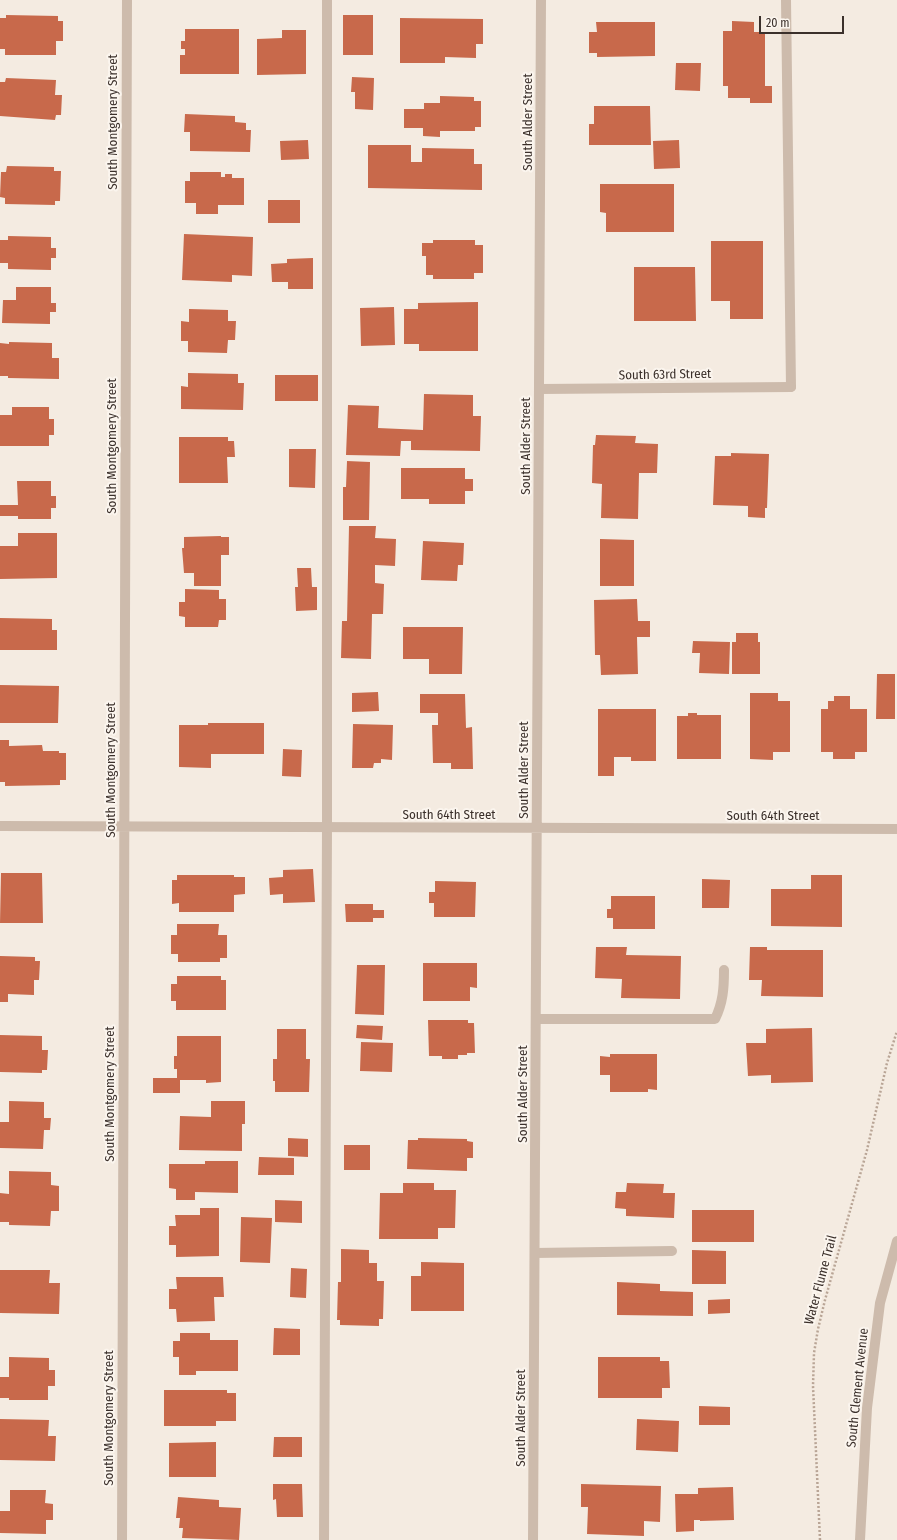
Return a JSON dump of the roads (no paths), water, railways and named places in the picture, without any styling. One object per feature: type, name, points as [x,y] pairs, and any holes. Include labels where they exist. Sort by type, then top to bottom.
[{"type":"street","name":"South Montgomery Street","points":[[122,1540],[127,0]]},
{"type":"street","points":[[324,1540],[327,828],[327,0]]},
{"type":"street","name":"South Alder Street","points":[[533,1540],[541,0]]},
{"type":"street","name":"South 63rd Street","points":[[540,389],[791,387],[786,0]]},
{"type":"street","name":"South 64th Street","points":[[0,826],[897,829]]},
{"type":"street","points":[[536,1019],[715,1019],[720,1009],[724,990],[724,970]]},
{"type":"street","name":"South Clement Avenue","points":[[860,1540],[868,1400],[880,1303],[897,1241]]},
{"type":"street","points":[[535,1252],[672,1251]]}]
